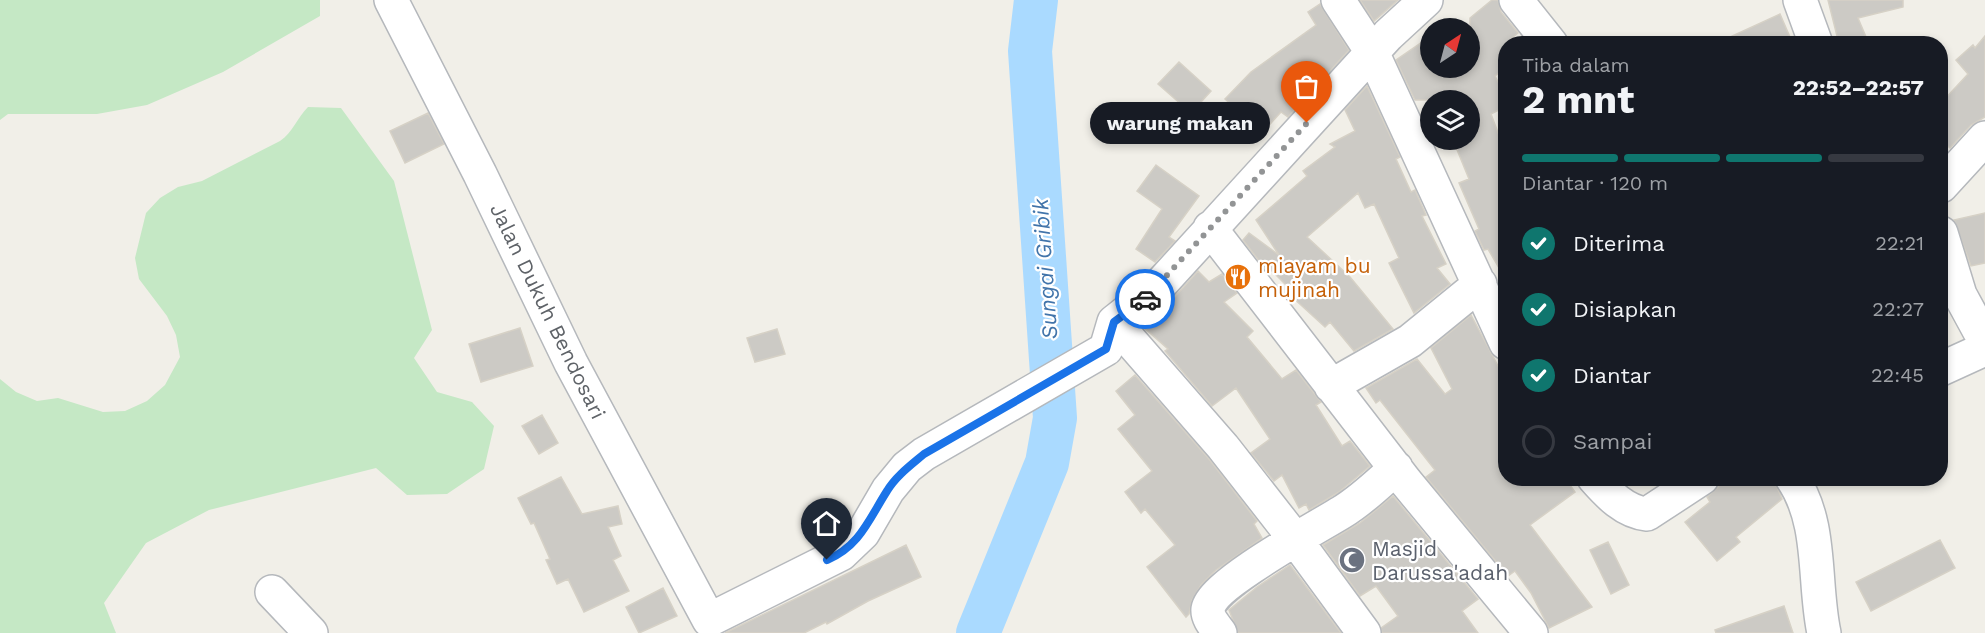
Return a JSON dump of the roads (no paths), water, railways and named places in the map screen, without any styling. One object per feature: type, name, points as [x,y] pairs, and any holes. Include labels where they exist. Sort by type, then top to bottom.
[{"type":"street","name":"Jalan Dukuh Bendosari","points":[[391,0],[480,174],[571,363],[713,626],[841,554],[863,533],[888,490],[907,467],[1110,335],[1158,288],[1372,52],[1426,0]]},
{"type":"street","points":[[1338,0],[1372,52],[1498,325]]},
{"type":"street","points":[[1516,0],[1545,36]]},
{"type":"street","points":[[1800,0],[1813,36]]},
{"type":"street","points":[[1948,179],[1983,143]]},
{"type":"street","points":[[1210,228],[1331,386],[1531,633]]},
{"type":"street","points":[[1948,256],[1960,295],[1985,341]]},
{"type":"street","points":[[1331,386],[1410,341],[1480,284]]},
{"type":"street","points":[[1110,335],[1223,447],[1364,633]]},
{"type":"street","points":[[1948,366],[1985,349]]},
{"type":"street","points":[[1220,633],[1208,617],[1208,608],[1220,590],[1295,539],[1360,499],[1396,468]]},
{"type":"street","points":[[1602,486],[1621,504],[1633,511],[1647,514],[1690,486]]},
{"type":"street","points":[[1796,486],[1812,517],[1818,606],[1824,633]]},
{"type":"street","points":[[272,592],[311,633]]},
{"type":"waterway","name":"Sungai Gribik","points":[[978,633],[1047,463],[1055,418],[1030,51],[1036,0]]},
{"type":"place","name":"warung makan","points":[[1307,123]]},
{"type":"place","name":"miayam bu mujinah","points":[[1238,277]]},
{"type":"place","name":"Masjid Darussa'adah","points":[[1352,560]]}]
